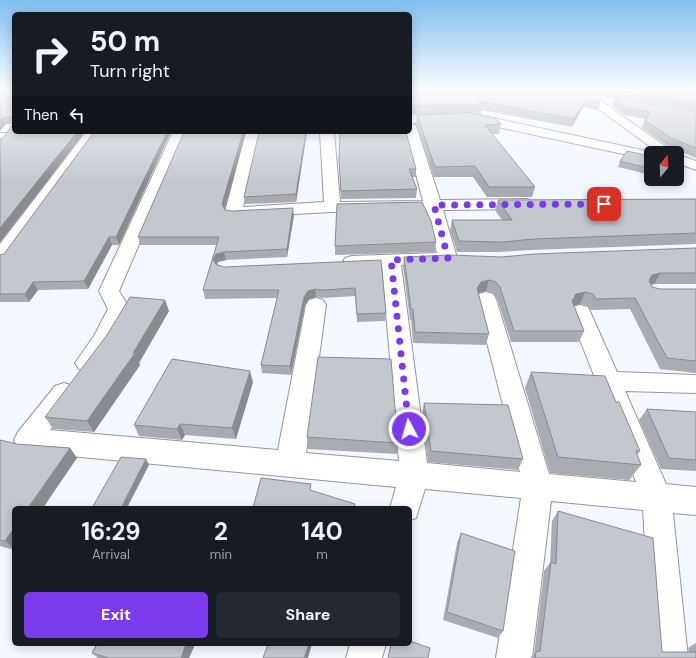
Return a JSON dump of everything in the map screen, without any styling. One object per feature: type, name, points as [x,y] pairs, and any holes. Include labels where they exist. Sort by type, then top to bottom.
[{"type":"street","points":[[483,120],[644,154]]},
{"type":"street","points":[[620,120],[658,146]]},
{"type":"street","points":[[0,141],[9,128]]},
{"type":"street","points":[[336,262],[456,258],[434,205],[412,133]]},
{"type":"street","points":[[0,258],[92,134]]},
{"type":"street","points":[[179,134],[109,291],[119,309],[103,340],[28,440],[696,501]]},
{"type":"street","points":[[252,134],[232,212],[332,207],[545,204]]},
{"type":"street","points":[[327,134],[332,207]]},
{"type":"street","points":[[391,260],[414,475],[406,506]]},
{"type":"street","points":[[486,299],[538,486],[514,658]]},
{"type":"street","points":[[290,464],[316,305]]},
{"type":"street","points":[[580,312],[657,497],[670,658]]},
{"type":"street","points":[[609,381],[696,384]]},
{"type":"street","points":[[364,658],[367,646]]},
{"type":"building","points":[[419,120],[497,120],[501,124],[485,125],[535,187],[489,187],[475,166],[435,167]]},
{"type":"building","points":[[645,120],[696,120],[696,148],[671,138]]},
{"type":"building","points":[[12,125],[12,134],[75,134],[0,228],[0,139],[3,138]]},
{"type":"building","points":[[93,134],[166,134],[116,237],[109,237],[84,281],[33,282],[25,294],[0,294],[0,255],[4,254]]},
{"type":"building","points":[[183,134],[242,134],[222,204],[225,210],[232,211],[293,208],[287,249],[224,252],[216,254],[213,260],[217,265],[224,267],[381,260],[386,313],[357,314],[355,288],[315,289],[308,291],[304,297],[290,366],[261,365],[279,290],[203,290],[219,237],[138,237]]},
{"type":"building","points":[[259,134],[306,134],[296,194],[244,197]]},
{"type":"building","points":[[340,134],[407,134],[416,169],[409,169],[417,189],[341,191],[339,160]]},
{"type":"building","points":[[627,151],[644,155],[644,167],[620,161]]},
{"type":"building","points":[[696,199],[696,233],[534,239],[502,242],[459,241],[452,220],[512,220],[498,200]]},
{"type":"building","points":[[422,202],[431,221],[436,242],[335,246],[337,204]]},
{"type":"building","points":[[696,248],[696,273],[660,273],[652,275],[649,280],[652,287],[660,289],[696,289],[696,361],[667,358],[635,298],[596,299],[593,294],[585,292],[576,294],[572,301],[584,331],[514,331],[500,287],[496,282],[489,280],[481,282],[477,288],[489,334],[415,332],[413,309],[411,309],[404,257],[450,255],[502,257],[534,254]]},
{"type":"building","points":[[130,297],[165,300],[133,353],[135,353],[87,421],[45,417],[107,335]]},
{"type":"building","points":[[318,357],[391,359],[398,443],[307,437]]},
{"type":"building","points":[[172,359],[250,371],[232,428],[180,424],[177,429],[134,425]]},
{"type":"building","points":[[531,372],[605,376],[616,402],[619,402],[640,451],[636,451],[641,465],[558,457]]},
{"type":"building","points":[[424,403],[508,405],[523,459],[431,451]]},
{"type":"building","points":[[647,409],[696,412],[696,460],[669,458]]},
{"type":"building","points":[[0,440],[17,444],[70,448],[29,506],[12,506],[12,531],[5,541],[0,540]]},
{"type":"building","points":[[121,457],[146,459],[122,506],[93,506]]},
{"type":"building","points":[[261,478],[311,484],[310,490],[355,504],[354,506],[254,506]]},
{"type":"building","points":[[558,511],[653,538],[662,652],[696,652],[696,658],[535,658],[536,652],[540,651],[551,562],[556,564]]},
{"type":"building","points":[[461,533],[515,551],[503,631],[447,612]]},
{"type":"building","points":[[412,642],[430,648],[428,658],[388,658],[391,646],[412,646]]},
{"type":"building","points":[[96,646],[185,646],[181,658],[109,658],[92,653]]},
{"type":"building","points":[[267,646],[308,646],[304,658],[263,658]]},
{"type":"route","points":[[409,429],[391,260],[448,258],[434,205],[604,204]]}]
